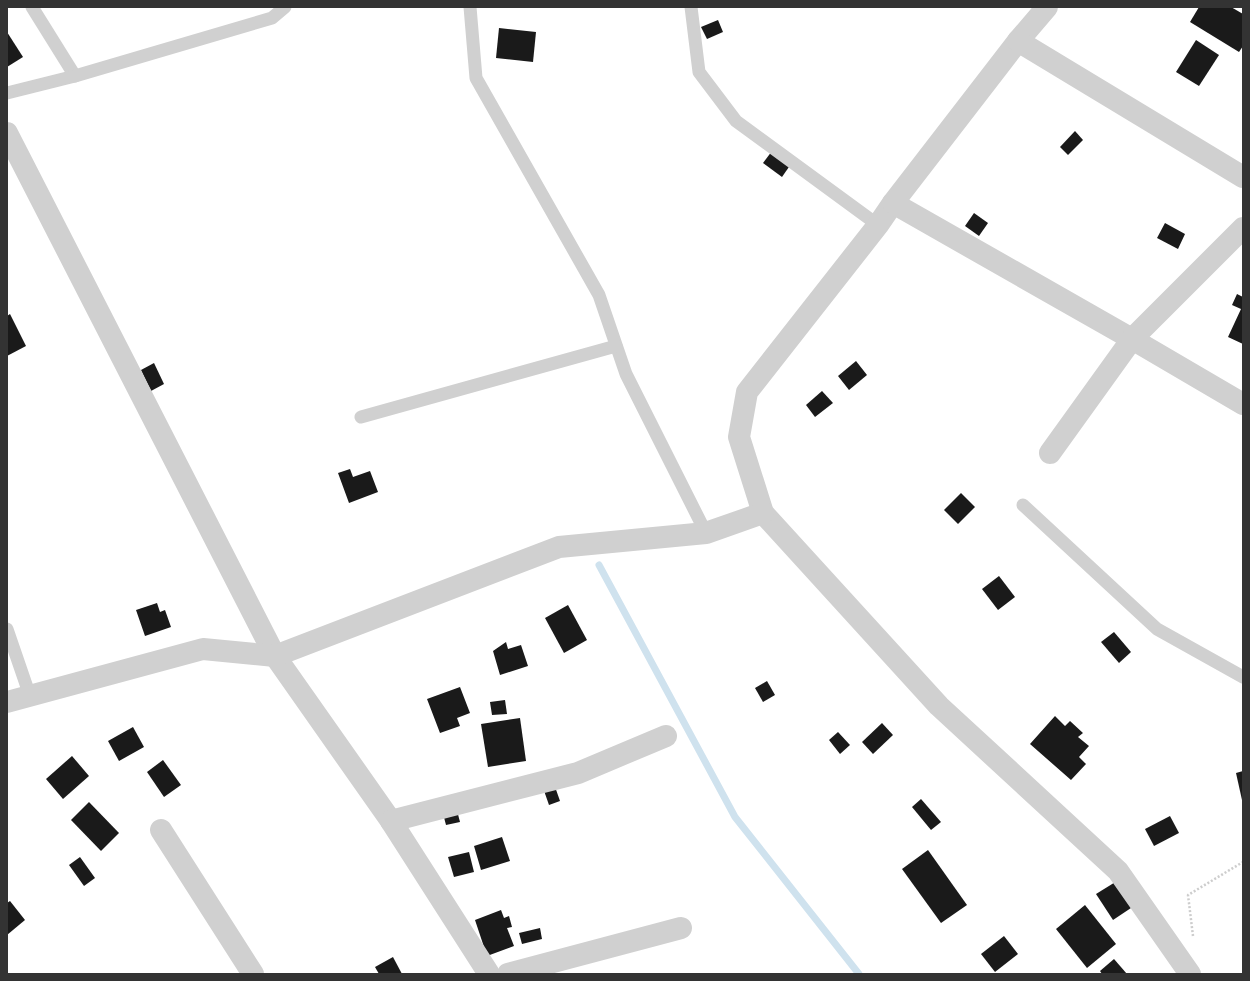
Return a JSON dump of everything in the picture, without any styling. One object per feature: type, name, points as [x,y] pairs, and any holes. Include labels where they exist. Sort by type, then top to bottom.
[{"type":"street","points":[[1047,7],[1018,41],[893,203],[878,225],[747,392],[739,437],[763,513],[939,706],[1118,871],[1190,974]]},
{"type":"street","points":[[1018,41],[1243,177]]},
{"type":"street","points":[[7,133],[276,656],[391,821],[489,974]]},
{"type":"street","points":[[893,203],[1243,404]]},
{"type":"street","points":[[1050,453],[1132,339],[1243,228]]},
{"type":"street","points":[[7,702],[203,649],[276,656],[559,547],[706,533],[763,513]]},
{"type":"street","points":[[391,821],[578,773],[666,736]]},
{"type":"street","points":[[161,830],[253,974]]},
{"type":"street","points":[[508,974],[681,928]]},
{"type":"lane","points":[[32,7],[75,76]]},
{"type":"lane","points":[[7,93],[75,76],[272,18],[285,7]]},
{"type":"lane","points":[[470,7],[476,78],[599,295],[626,374],[706,533]]},
{"type":"lane","points":[[691,7],[699,72],[736,121],[878,225]]},
{"type":"lane","points":[[362,417],[616,346]]},
{"type":"lane","points":[[1023,505],[1158,629],[1243,676]]},
{"type":"lane","points":[[7,629],[30,696]]},
{"type":"path","points":[[1193,938],[1188,895],[1243,862]]},
{"type":"building","points":[[1199,7],[1231,7],[1243,14],[1243,46],[1239,52],[1190,22]]},
{"type":"building","points":[[718,20],[723,32],[707,39],[701,27]]},
{"type":"building","points":[[499,28],[536,32],[533,62],[496,58]]},
{"type":"building","points":[[7,32],[23,57],[7,67]]},
{"type":"building","points":[[1196,40],[1219,55],[1199,86],[1176,72]]},
{"type":"building","points":[[1075,131],[1083,140],[1068,155],[1060,147]]},
{"type":"building","points":[[772,151],[791,164],[782,177],[763,163]]},
{"type":"building","points":[[974,213],[988,223],[979,236],[965,226]]},
{"type":"building","points":[[1165,223],[1185,234],[1178,249],[1157,238]]},
{"type":"building","points":[[1237,294],[1243,297],[1243,344],[1228,337],[1241,309],[1232,305]]},
{"type":"building","points":[[10,314],[26,346],[7,356],[7,316]]},
{"type":"building","points":[[856,361],[867,375],[849,390],[838,376]]},
{"type":"building","points":[[154,363],[164,384],[151,391],[141,370]]},
{"type":"building","points":[[822,391],[833,403],[815,417],[806,405]]},
{"type":"building","points":[[350,469],[353,477],[370,471],[378,492],[349,503],[338,473]]},
{"type":"building","points":[[961,493],[975,507],[958,524],[944,510]]},
{"type":"building","points":[[999,576],[1015,597],[998,610],[982,589]]},
{"type":"building","points":[[157,603],[160,612],[165,610],[171,627],[145,636],[136,610]]},
{"type":"building","points":[[568,605],[587,640],[564,653],[545,618]]},
{"type":"building","points":[[1114,632],[1131,652],[1119,663],[1101,642]]},
{"type":"building","points":[[506,642],[508,649],[521,645],[528,666],[500,675],[493,651]]},
{"type":"building","points":[[767,681],[775,695],[763,702],[755,688]]},
{"type":"building","points":[[460,687],[470,713],[457,718],[460,726],[440,733],[427,699]]},
{"type":"building","points":[[505,700],[507,714],[492,715],[490,702]]},
{"type":"building","points":[[1055,716],[1065,726],[1070,721],[1083,733],[1078,737],[1089,746],[1079,757],[1086,764],[1071,780],[1030,744]]},
{"type":"building","points":[[520,718],[526,761],[488,767],[481,724]]},
{"type":"building","points":[[882,723],[893,735],[873,754],[862,742]]},
{"type":"building","points":[[133,727],[144,747],[119,761],[108,741]]},
{"type":"building","points":[[838,732],[850,745],[840,754],[829,740]]},
{"type":"building","points":[[72,756],[89,776],[63,799],[46,779]]},
{"type":"building","points":[[163,760],[181,785],[164,797],[147,772]]},
{"type":"building","points":[[1243,771],[1243,800],[1242,800],[1236,773]]},
{"type":"building","points":[[553,781],[560,801],[549,805],[542,785]]},
{"type":"building","points":[[921,799],[941,822],[931,830],[912,807]]},
{"type":"building","points":[[89,802],[119,833],[101,851],[71,820]]},
{"type":"building","points":[[455,803],[460,822],[446,825],[441,806]]},
{"type":"building","points":[[1170,816],[1179,833],[1154,846],[1145,829]]},
{"type":"building","points":[[502,837],[510,861],[481,870],[474,846]]},
{"type":"building","points":[[928,850],[967,905],[941,923],[902,869]]},
{"type":"building","points":[[469,852],[474,872],[454,877],[448,857]]},
{"type":"building","points":[[80,857],[95,878],[84,886],[69,865]]},
{"type":"building","points":[[1117,881],[1134,906],[1113,920],[1096,894]]},
{"type":"building","points":[[10,901],[25,920],[7,935],[7,903]]},
{"type":"building","points":[[1085,905],[1116,944],[1087,968],[1056,929]]},
{"type":"building","points":[[501,910],[504,918],[509,916],[512,927],[507,928],[514,946],[487,956],[475,920]]},
{"type":"building","points":[[540,928],[542,939],[522,944],[519,933]]},
{"type":"building","points":[[1004,936],[1018,954],[995,972],[981,954]]},
{"type":"building","points":[[393,957],[402,974],[379,974],[375,967]]},
{"type":"building","points":[[1114,959],[1127,974],[1102,974],[1100,971]]},
{"type":"waterway","points":[[599,565],[735,817],[859,974]]}]
